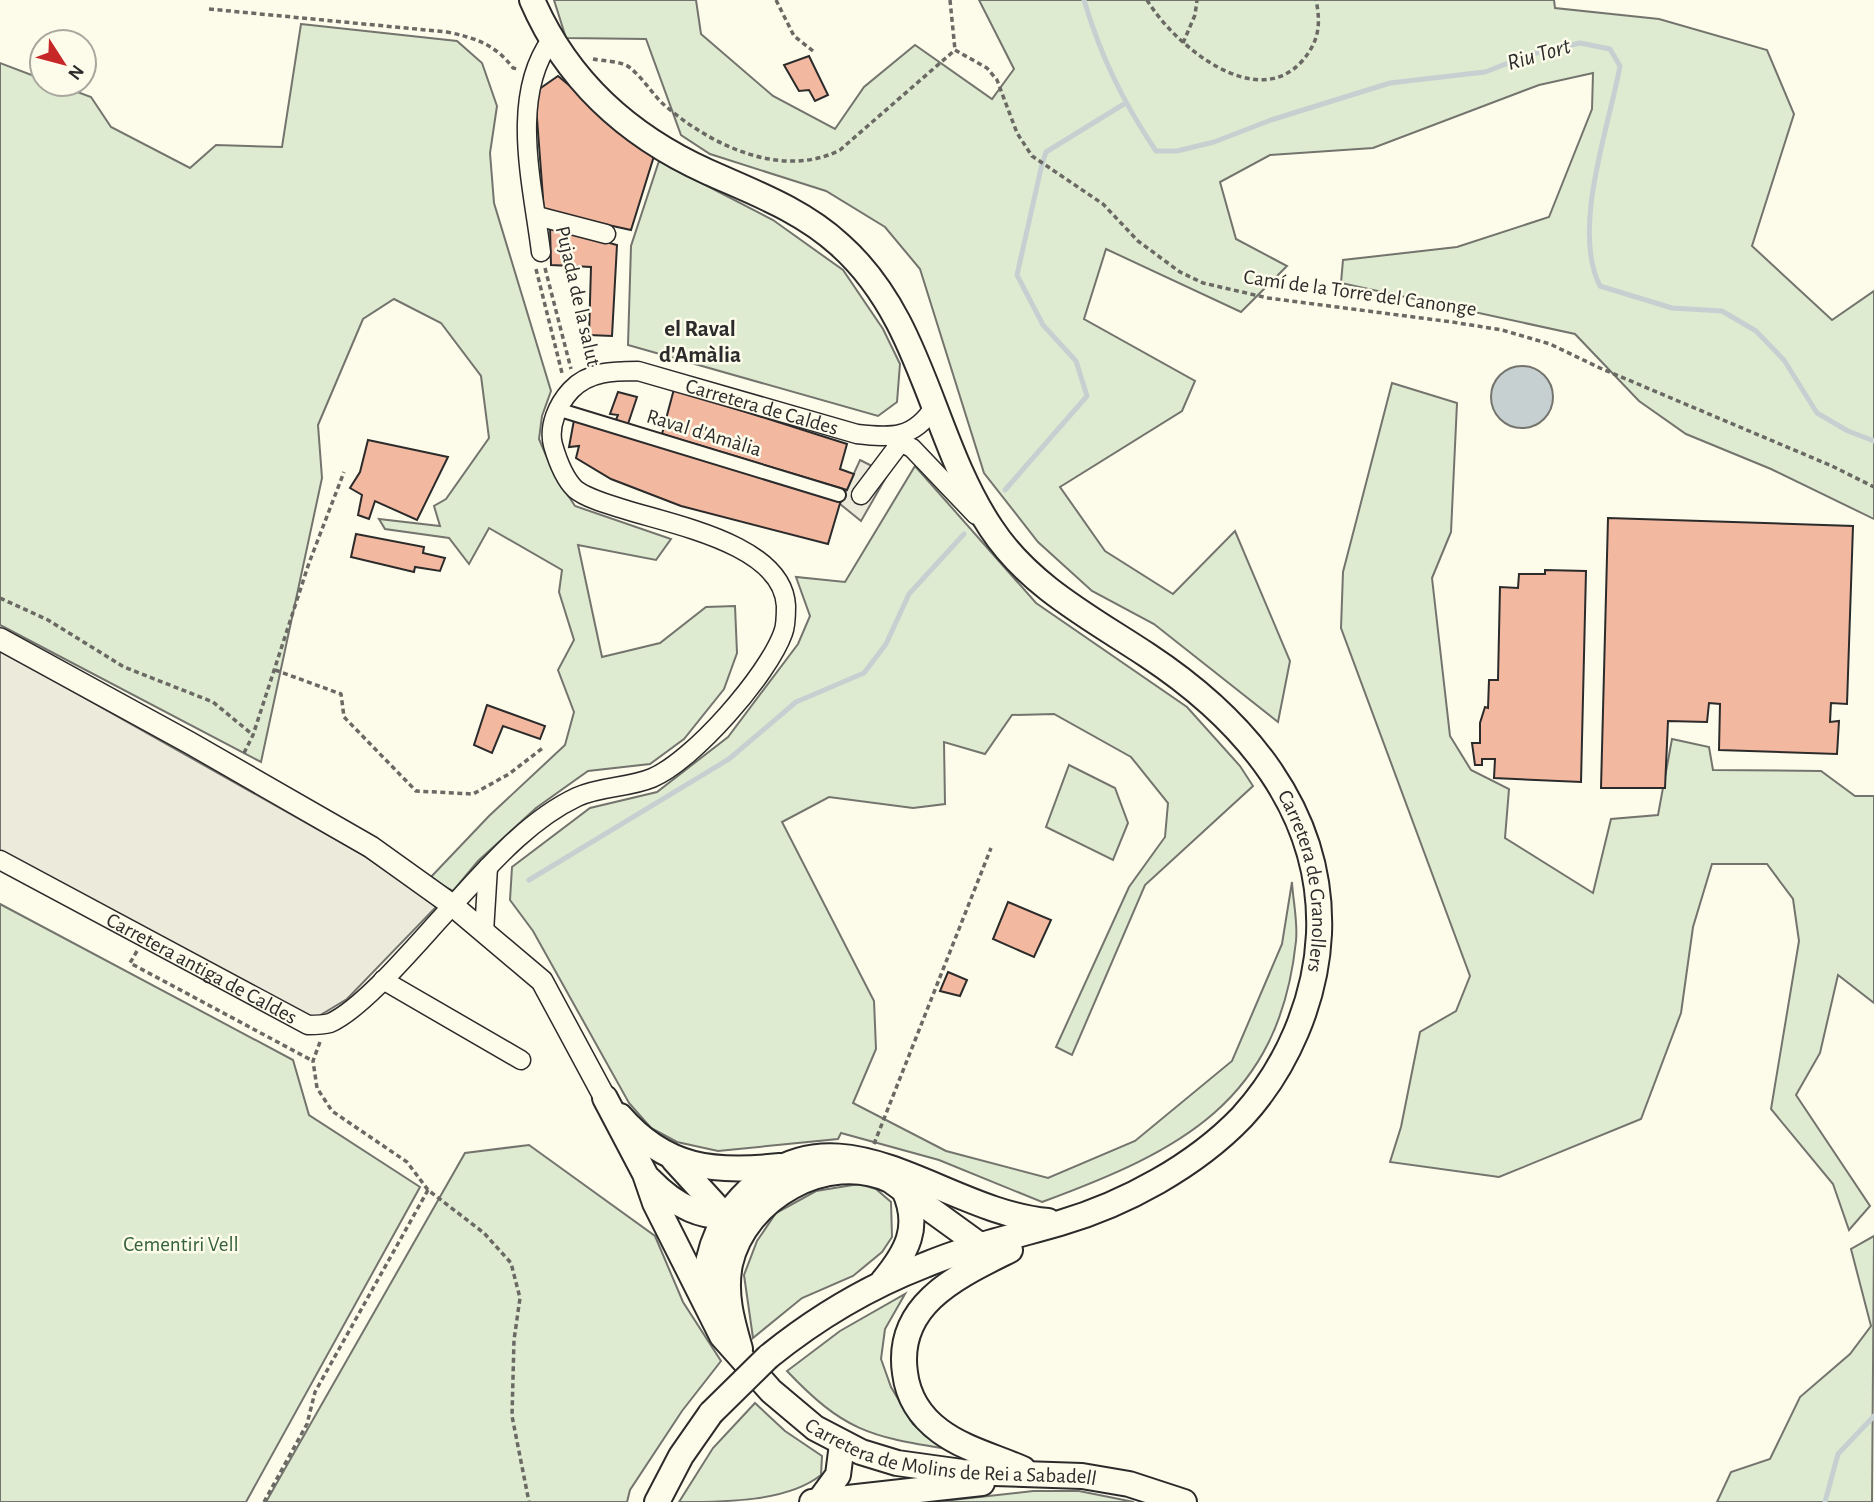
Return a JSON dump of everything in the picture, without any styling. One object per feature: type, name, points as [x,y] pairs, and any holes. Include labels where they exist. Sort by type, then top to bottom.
[{"type":"main road","points":[[532,0],[551,40],[567,65],[607,108],[657,146],[807,219],[853,256],[892,308],[934,407]]},
{"type":"main road","name":"Carretera de Granollers","points":[[657,1502],[681,1456],[711,1413],[768,1357],[826,1314],[882,1283],[981,1246],[1062,1222],[1139,1191],[1204,1150],[1259,1098],[1295,1034],[1310,990],[1318,939],[1316,884],[1310,853],[1289,798],[1250,741],[1206,698],[1048,588],[1010,553],[991,529],[963,478],[934,407]]},
{"type":"main road","points":[[605,1098],[627,1124],[672,1158],[726,1217],[728,1237],[717,1301]]},
{"type":"main road","points":[[605,1098],[645,1174],[655,1203],[717,1301]]},
{"type":"main road","points":[[672,1158],[695,1166],[724,1169],[781,1166],[808,1158],[839,1156],[868,1159],[995,1210],[1024,1218],[1062,1222]]},
{"type":"main road","points":[[726,1217],[746,1192],[781,1166]]},
{"type":"main road","points":[[645,1174],[678,1204],[726,1217],[741,1212],[768,1190],[839,1172],[866,1171],[890,1180],[981,1246]]},
{"type":"main road","points":[[717,1301],[734,1250],[753,1218],[789,1188],[812,1178]]},
{"type":"main road","points":[[882,1283],[911,1241],[912,1212],[904,1191]]},
{"type":"main road","points":[[1032,1475],[954,1440],[922,1414],[906,1381],[903,1360],[905,1339],[925,1303],[939,1288],[969,1269],[1062,1222]]},
{"type":"main road","name":"Carretera de Molins de Rei a Sabadell","points":[[717,1301],[744,1360],[771,1391],[804,1420],[842,1444],[897,1463],[962,1472],[1106,1480],[1184,1502]]},
{"type":"main road","points":[[816,1501],[838,1475],[842,1444]]},
{"type":"main road","points":[[816,1501],[961,1486],[1032,1475]]},
{"type":"street","name":"Pujada de la salut","points":[[541,252],[528,144],[533,78],[538,58],[551,40]]},
{"type":"street","name":"Pujada de la salut","points":[[537,216],[606,234]]},
{"type":"street","name":"Carretera de Caldes","points":[[557,409],[584,379],[610,371],[638,371],[857,434],[896,440]]},
{"type":"street","points":[[860,495],[896,440],[927,418],[934,407]]},
{"type":"street","points":[[452,905],[505,849],[577,797],[613,785],[651,779],[677,763],[723,719],[765,667],[784,632],[786,604],[781,584],[764,562],[739,547],[605,503],[575,489],[557,461],[551,436],[557,409]]},
{"type":"street","name":"Raval d'Amàlia","points":[[557,409],[839,495]]},
{"type":"street","points":[[896,440],[912,448],[991,529]]},
{"type":"street","points":[[0,639],[190,743],[371,847],[452,905],[542,981],[605,1098]]},
{"type":"street","name":"Carretera antiga de Caldes","points":[[0,860],[308,1025],[327,1024],[342,1016],[383,979],[452,905]]},
{"type":"street","points":[[484,932],[488,867]]},
{"type":"street","points":[[383,979],[522,1060]]},
{"type":"path","points":[[776,0],[794,36],[813,51]]},
{"type":"path","points":[[567,65],[586,58],[628,65],[663,103],[734,151],[797,162],[823,158],[849,144],[955,50],[950,0]]},
{"type":"path","points":[[1147,0],[1183,43],[1219,67],[1263,81],[1281,78],[1295,69],[1315,46],[1319,30],[1316,0]]},
{"type":"path","points":[[1183,43],[1195,15],[1197,0]]},
{"type":"path","points":[[209,9],[447,32],[481,40],[502,53],[513,68],[523,70]]},
{"type":"path","name":"Camí de la Torre del Canonge","points":[[955,50],[987,68],[997,80],[1017,133],[1031,156],[1086,191],[1138,241],[1181,272],[1203,283],[1268,298],[1502,330],[1550,344],[1874,487]]},
{"type":"path","name":"Pujada de la salut","points":[[541,252],[551,301],[576,386]]},
{"type":"path","points":[[0,598],[48,620],[124,667],[213,702],[253,735],[309,563],[344,471]]},
{"type":"path","points":[[275,670],[341,694],[344,717],[416,791],[473,794],[509,774],[544,747]]},
{"type":"path","points":[[868,1159],[991,848]]},
{"type":"path","points":[[130,963],[313,1061],[317,1088],[332,1111],[407,1162],[428,1190],[484,1233],[511,1263],[520,1298],[514,1340],[512,1416],[529,1502]]},
{"type":"path","points":[[264,1502],[307,1424],[315,1392],[428,1190]]},
{"type":"green space","points":[[554,0],[696,0],[701,34],[773,96],[835,129],[864,87],[915,45],[992,99],[1014,69],[979,0],[1554,0],[1555,8],[1659,19],[1767,50],[1794,114],[1752,246],[1832,320],[1874,291],[1874,519],[1771,469],[1686,434],[1639,401],[1575,334],[1341,283],[1343,260],[1457,247],[1549,217],[1592,109],[1593,73],[1539,85],[1373,148],[1270,155],[1220,182],[1236,239],[1287,266],[1241,312],[1106,249],[1084,319],[1195,381],[1182,411],[1060,487],[1105,551],[1173,594],[1235,531],[1290,661],[1278,722],[1154,624],[1092,591],[1038,542],[984,473],[920,269],[885,227],[826,191],[710,154],[681,135],[646,39],[566,38]]},
{"type":"green space","points":[[301,24],[457,41],[482,63],[497,106],[490,153],[494,203],[551,391],[542,416],[539,439],[554,474],[575,506],[671,539],[656,560],[578,545],[602,657],[660,643],[706,607],[735,606],[737,653],[724,689],[684,739],[650,764],[588,771],[536,808],[478,861],[453,891],[429,879],[489,816],[565,745],[574,712],[558,670],[574,640],[559,592],[562,570],[489,528],[469,564],[449,538],[385,529],[379,519],[440,526],[434,506],[446,499],[489,438],[481,376],[441,323],[394,299],[363,319],[318,425],[322,478],[261,762],[0,625],[0,63],[28,74],[28,98],[92,98],[111,127],[190,168],[216,145],[282,147]]},
{"type":"green space","points":[[659,161],[773,220],[843,270],[883,329],[900,364],[897,402],[878,416],[628,345],[631,246]]},
{"type":"green space","points":[[1392,383],[1457,403],[1451,532],[1432,578],[1450,736],[1471,770],[1509,789],[1505,838],[1593,893],[1611,819],[1658,815],[1672,739],[1709,747],[1713,770],[1821,771],[1855,796],[1874,796],[1874,1003],[1838,975],[1820,1053],[1796,1095],[1870,1206],[1849,1230],[1833,1184],[1771,1109],[1799,941],[1793,899],[1767,864],[1712,864],[1693,927],[1681,1013],[1641,1119],[1499,1177],[1390,1162],[1401,1127],[1420,1032],[1456,1011],[1470,976],[1341,628],[1343,572]]},
{"type":"green space","points":[[915,466],[1036,603],[1187,707],[1240,766],[1253,786],[1145,885],[1072,1055],[1056,1047],[1129,887],[1165,837],[1168,803],[1131,757],[1054,714],[1012,715],[985,754],[944,742],[945,804],[913,808],[829,797],[782,822],[874,1001],[876,1049],[853,1103],[946,1151],[1048,1178],[1135,1141],[1232,1061],[1282,944],[1292,882],[1296,941],[1286,996],[1269,1043],[1245,1081],[1214,1113],[1179,1139],[1138,1162],[1042,1202],[939,1160],[841,1133],[838,1139],[718,1151],[677,1142],[651,1128],[629,1103],[533,931],[510,900],[512,867],[590,808],[657,792],[728,737],[798,644],[810,616],[796,577],[845,582]]},
{"type":"green space","points":[[1069,765],[1115,788],[1128,823],[1113,860],[1046,827]]},
{"type":"green space","name":"Cementiri Vell","points":[[0,904],[293,1060],[309,1115],[420,1187],[246,1502],[0,1502]]},
{"type":"green space","points":[[529,1145],[655,1236],[683,1302],[721,1361],[682,1411],[630,1490],[627,1502],[266,1502],[465,1153]]},
{"type":"green space","points":[[859,1184],[876,1189],[891,1202],[892,1237],[882,1252],[853,1276],[802,1298],[753,1338],[744,1275],[757,1241],[776,1213],[816,1191]]},
{"type":"green space","points":[[1874,1236],[1872,1502],[1717,1502],[1731,1472],[1770,1459],[1800,1397],[1850,1354],[1871,1326],[1851,1249]]},
{"type":"green space","points":[[905,1294],[885,1329],[881,1359],[891,1387],[913,1424],[948,1449],[897,1440],[859,1428],[825,1406],[787,1371],[840,1331]]},
{"type":"green space","points":[[755,1403],[785,1431],[822,1456],[821,1475],[791,1491],[754,1499],[679,1502],[713,1448]]},
{"type":"green space","points":[[1033,1491],[1079,1491],[1134,1502],[934,1502]]},
{"type":"shaded area","points":[[1522,366],[1534,368],[1544,375],[1551,385],[1551,409],[1544,419],[1534,426],[1522,428],[1510,426],[1500,419],[1493,409],[1491,397],[1493,385],[1500,375],[1510,368]]},
{"type":"shaded area","points":[[860,460],[888,474],[861,521],[840,504]]},
{"type":"shaded area","points":[[0,650],[363,855],[437,906],[347,999],[309,1022],[0,858]]},
{"type":"building","points":[[809,56],[828,95],[815,101],[809,90],[799,91],[784,65]]},
{"type":"building","points":[[558,76],[654,156],[631,230],[544,211],[535,92]]},
{"type":"building","points":[[550,227],[617,245],[612,336],[589,335],[591,267],[551,265]]},
{"type":"building","points":[[674,389],[847,444],[840,469],[854,474],[847,490],[662,434]]},
{"type":"building","points":[[618,392],[637,397],[628,424],[615,422],[618,415],[610,414]]},
{"type":"building","points":[[574,420],[841,500],[828,544],[681,506],[611,479],[576,458],[579,446],[569,447]]},
{"type":"building","points":[[368,440],[448,457],[417,520],[375,501],[369,519],[358,515],[362,495],[350,488],[360,472]]},
{"type":"building","points":[[1608,518],[1853,526],[1847,704],[1831,703],[1830,722],[1839,721],[1837,754],[1719,750],[1720,704],[1709,703],[1707,722],[1668,721],[1665,788],[1601,788]]},
{"type":"building","points":[[356,534],[424,547],[423,553],[445,558],[440,571],[415,567],[414,572],[351,557]]},
{"type":"building","points":[[1545,570],[1586,571],[1581,782],[1494,778],[1495,759],[1482,759],[1482,765],[1475,765],[1472,743],[1480,743],[1480,723],[1485,707],[1488,708],[1489,680],[1498,680],[1500,587],[1518,588],[1519,574],[1545,574]]},
{"type":"building","points":[[487,705],[545,726],[540,739],[503,726],[492,753],[474,745]]},
{"type":"building","points":[[1008,902],[1051,920],[1034,957],[993,939]]},
{"type":"building","points":[[948,972],[967,980],[960,996],[940,991]]},
{"type":"waterway","name":"Riu Tort","points":[[1084,0],[1114,78],[1156,151],[1177,151],[1214,142],[1271,120],[1390,83],[1485,72],[1532,54],[1580,43],[1610,49],[1620,66],[1595,178],[1589,236],[1592,263],[1600,286],[1672,308],[1722,311],[1756,331],[1784,360],[1817,413],[1848,431],[1874,441]]},
{"type":"waterway","points":[[1005,490],[1087,396],[1076,361],[1043,325],[1017,275],[1042,164],[1046,152],[1124,104]]},
{"type":"waterway","points":[[529,880],[729,759],[796,702],[864,673],[886,644],[909,594],[964,534]]},
{"type":"waterway","points":[[1825,1502],[1838,1454],[1874,1416]]},
{"type":"district","name":"el Raval d'Amàlia","points":[[700,342]]}]
